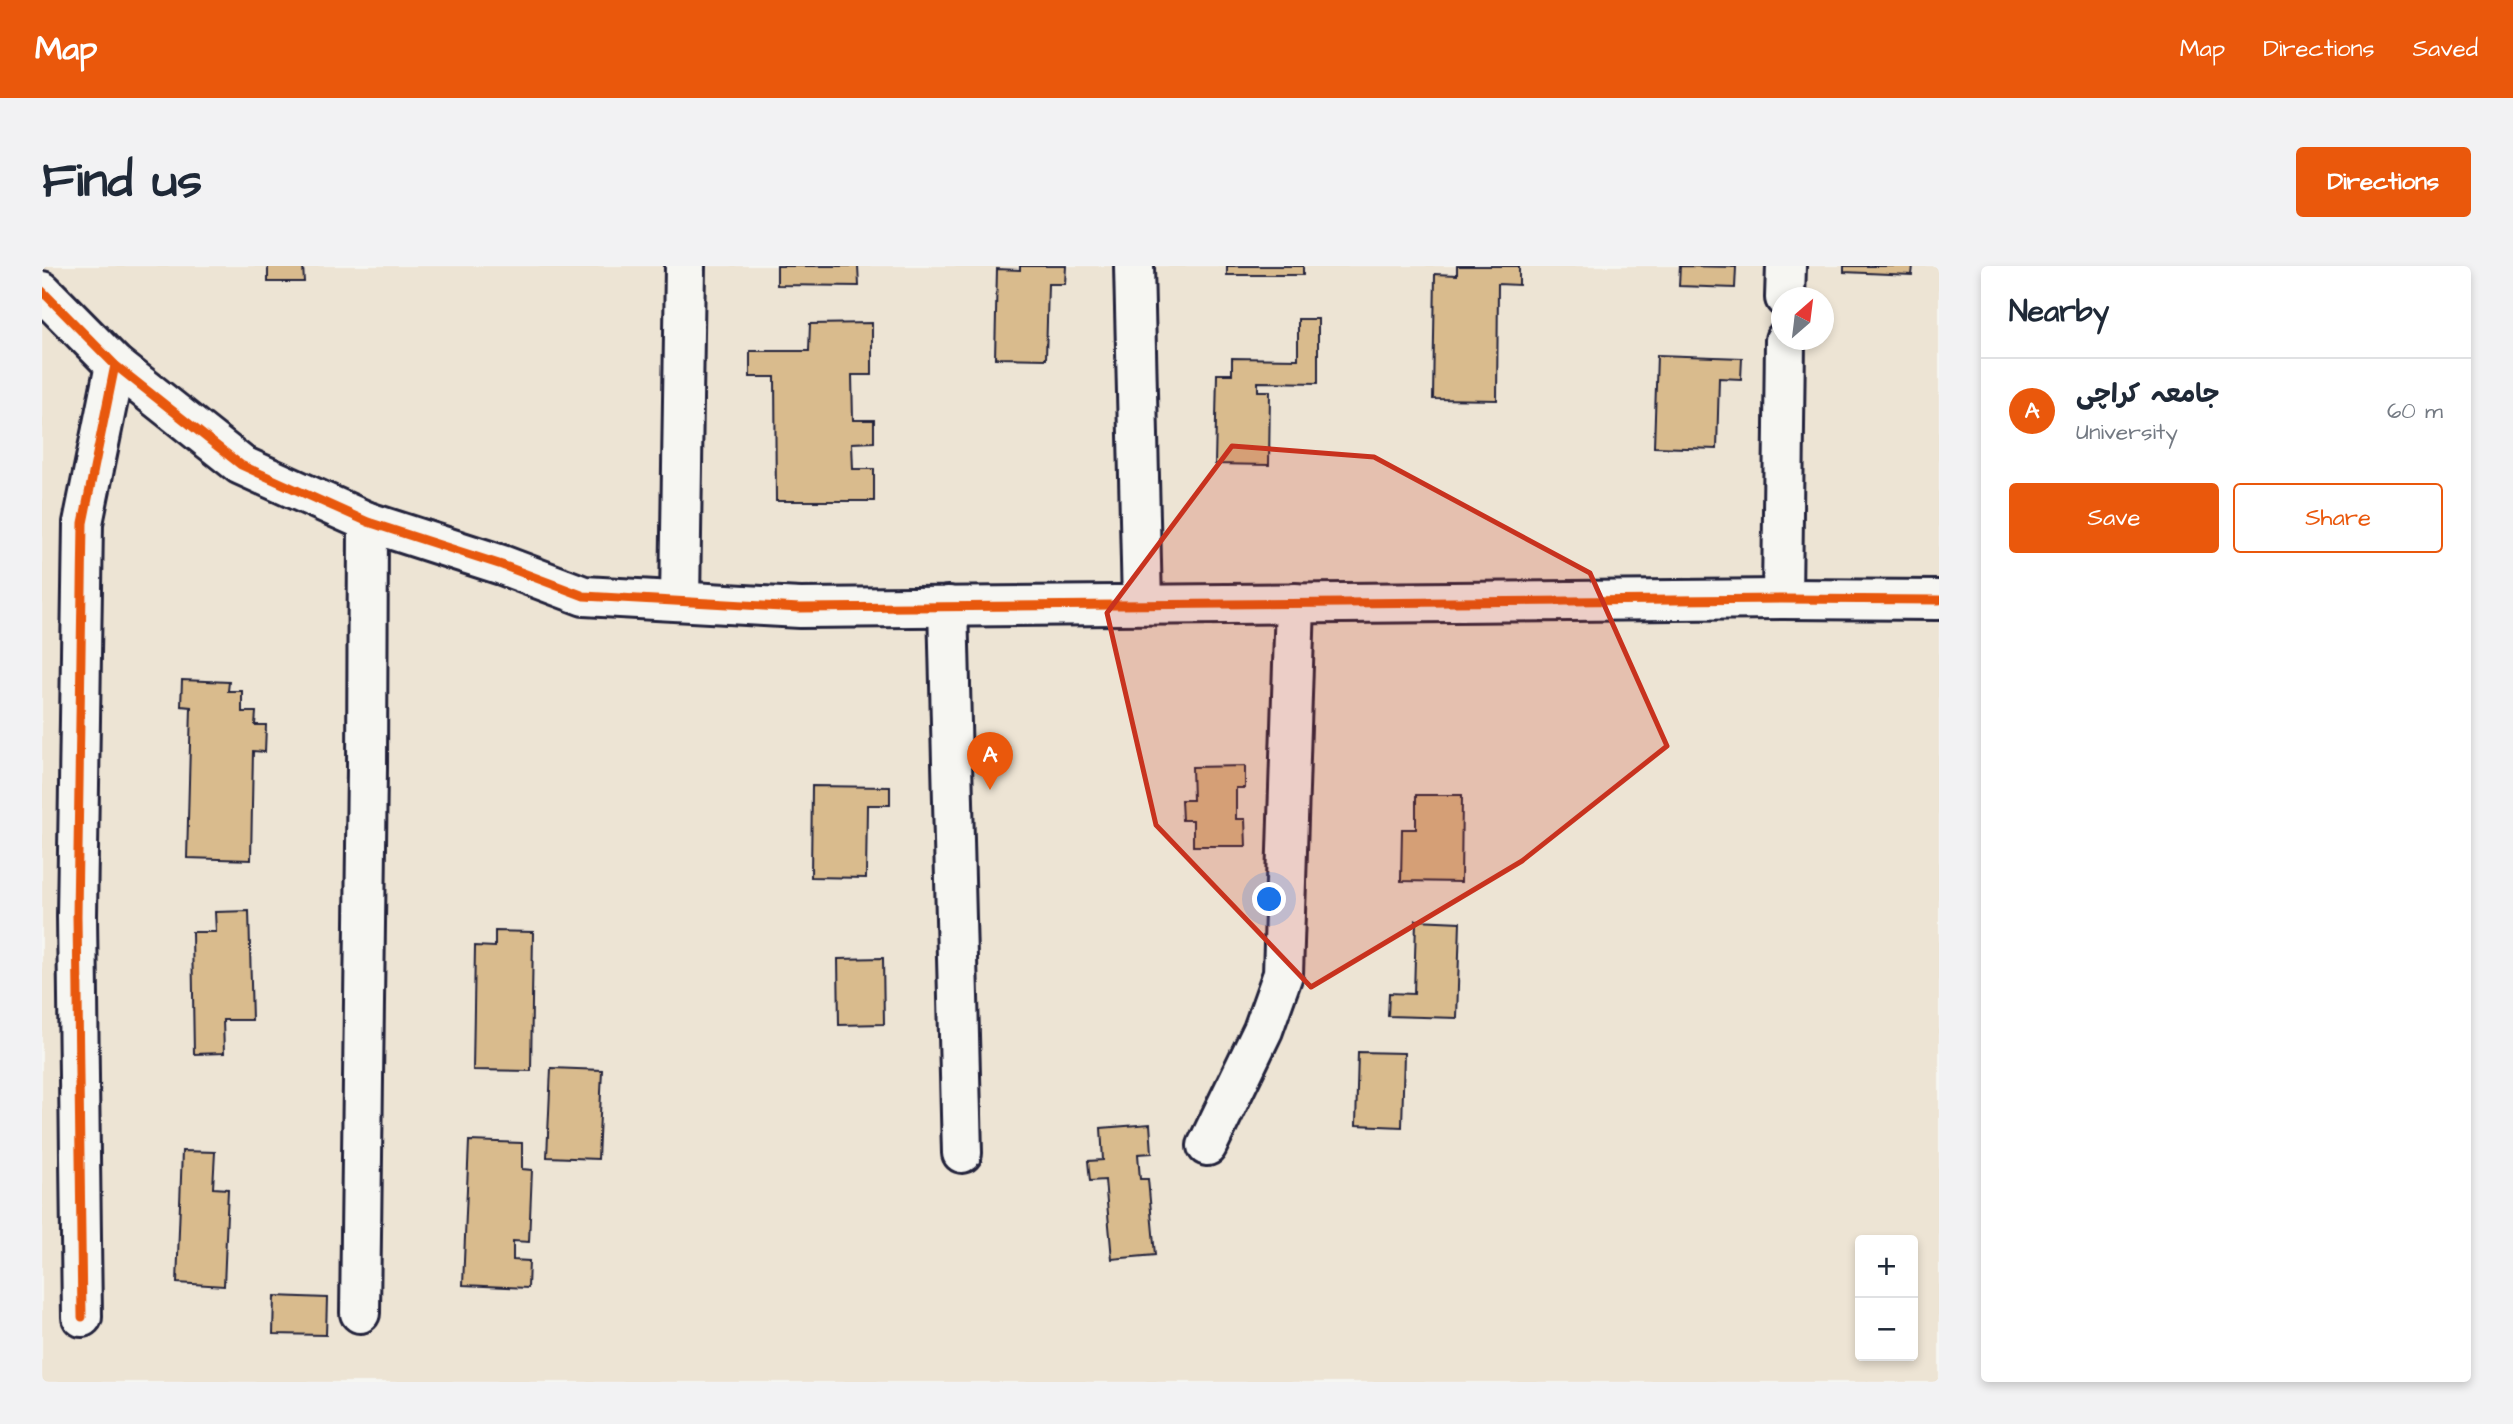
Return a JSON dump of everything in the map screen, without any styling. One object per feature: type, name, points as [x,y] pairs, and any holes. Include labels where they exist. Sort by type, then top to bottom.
[{"type":"street","points":[[680,601],[685,266]]},
{"type":"street","points":[[1134,266],[1142,604]]},
{"type":"street","points":[[1786,266],[1786,287]]},
{"type":"street","points":[[42,291],[115,365],[242,465],[368,522],[502,565],[584,596],[800,608],[1782,599],[1939,600]]},
{"type":"street","points":[[1782,599],[1785,350]]},
{"type":"street","points":[[82,1317],[77,916],[83,523],[115,365]]},
{"type":"street","points":[[360,1313],[368,522]]},
{"type":"street","points":[[1207,1146],[1263,1030],[1283,974],[1295,603]]},
{"type":"street","points":[[948,606],[962,1153]]},
{"type":"highlighted area","points":[[1232,446],[1374,457],[1590,573],[1667,746],[1522,861],[1311,987],[1156,825],[1107,613]]},
{"type":"shaded area","points":[[42,266],[1939,266],[1939,1382],[42,1382]]},
{"type":"building","points":[[268,266],[303,266],[304,282],[268,282]]},
{"type":"building","points":[[777,266],[858,266],[859,286],[777,285]]},
{"type":"building","points":[[1020,266],[1066,266],[1065,284],[1048,284],[1046,359],[995,358],[997,269],[1020,270]]},
{"type":"building","points":[[1227,266],[1303,266],[1303,275],[1227,275]]},
{"type":"building","points":[[1457,266],[1519,266],[1519,285],[1498,284],[1497,400],[1433,399],[1435,274],[1457,275]]},
{"type":"building","points":[[1680,266],[1736,267],[1735,288],[1679,286]]},
{"type":"building","points":[[1844,266],[1913,266],[1912,275],[1844,272]]},
{"type":"building","points":[[1298,319],[1318,319],[1318,383],[1258,382],[1258,391],[1270,391],[1269,465],[1215,464],[1217,374],[1232,374],[1232,358],[1298,359]]},
{"type":"building","points":[[872,323],[872,375],[852,375],[853,420],[874,420],[874,442],[852,443],[853,469],[874,469],[874,501],[776,501],[775,377],[750,377],[750,351],[809,351],[810,324]]},
{"type":"building","points":[[1657,355],[1742,358],[1741,379],[1719,378],[1717,449],[1654,447]]},
{"type":"building","points":[[182,680],[229,682],[228,691],[242,691],[242,712],[256,712],[255,725],[266,725],[265,752],[253,751],[251,860],[187,858],[191,707],[181,706]]},
{"type":"building","points":[[1245,766],[1245,788],[1236,788],[1236,819],[1245,819],[1246,846],[1193,846],[1193,820],[1182,820],[1181,800],[1193,800],[1192,767]]},
{"type":"building","points":[[812,786],[890,787],[890,805],[867,805],[866,878],[811,877]]},
{"type":"building","points":[[1416,795],[1462,795],[1461,882],[1401,881],[1402,829],[1416,829]]},
{"type":"building","points":[[249,911],[252,1020],[223,1020],[224,1053],[194,1054],[192,932],[216,932],[215,912]]},
{"type":"building","points":[[1416,920],[1460,922],[1457,1018],[1388,1016],[1389,993],[1414,994]]},
{"type":"building","points":[[495,931],[533,932],[531,1071],[473,1070],[475,946],[495,947]]},
{"type":"building","points":[[883,958],[884,1024],[839,1025],[838,959]]},
{"type":"building","points":[[1358,1052],[1404,1053],[1402,1127],[1356,1125]]},
{"type":"building","points":[[551,1068],[602,1070],[598,1159],[547,1157]]},
{"type":"building","points":[[1150,1124],[1152,1153],[1138,1154],[1140,1179],[1148,1179],[1155,1255],[1112,1259],[1105,1180],[1090,1181],[1088,1161],[1103,1160],[1101,1128]]},
{"type":"building","points":[[469,1141],[522,1143],[522,1169],[532,1170],[529,1242],[513,1241],[513,1260],[529,1261],[528,1288],[463,1285]]},
{"type":"building","points":[[182,1151],[215,1152],[213,1188],[228,1189],[224,1286],[177,1283]]},
{"type":"building","points":[[274,1296],[327,1298],[326,1335],[273,1334]]},
{"type":"cycle path","points":[[42,291],[115,365],[241,465],[368,522],[502,565],[584,596],[800,608],[1782,599],[1939,600]]},
{"type":"cycle path","points":[[82,1317],[77,916],[83,523],[115,365]]},
{"type":"place","name":"جامعہ کراچی","points":[[990,790]]}]
